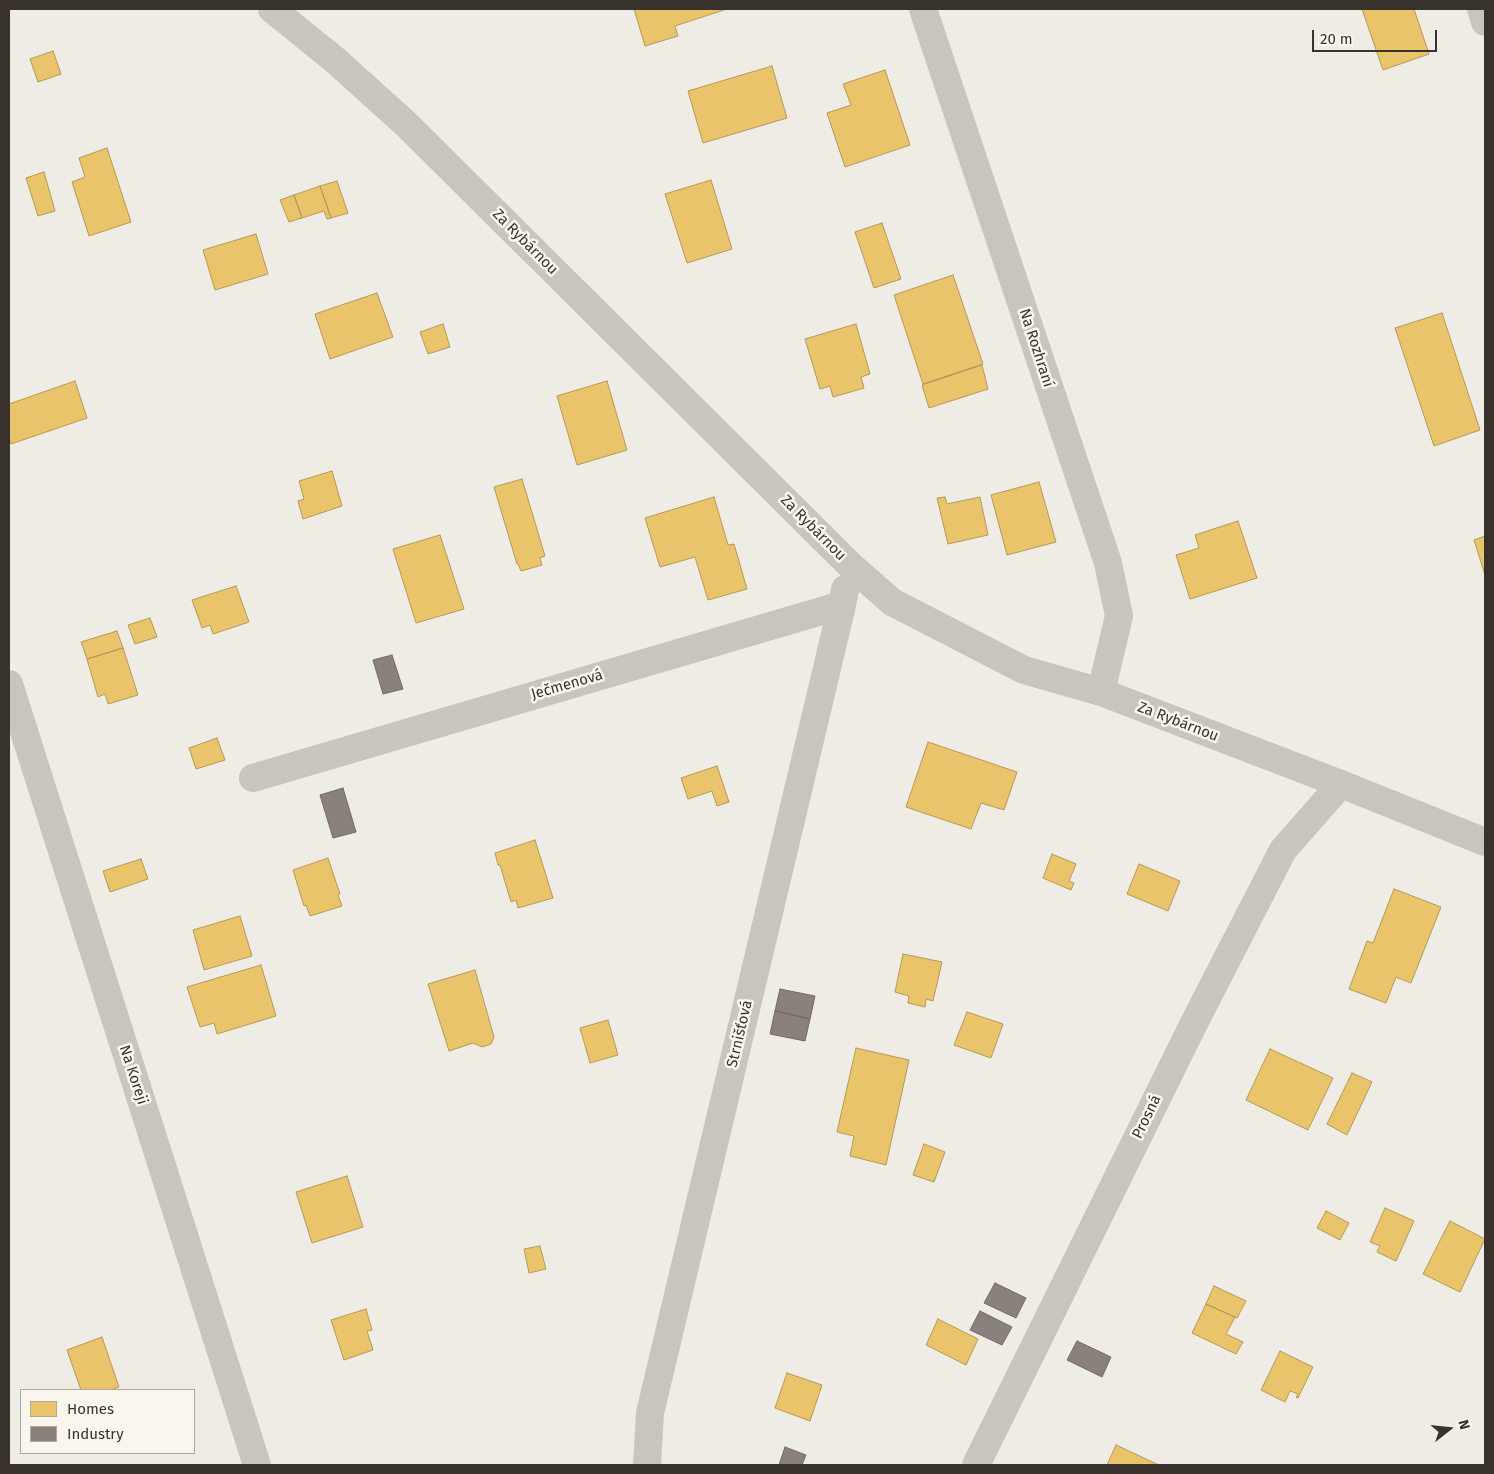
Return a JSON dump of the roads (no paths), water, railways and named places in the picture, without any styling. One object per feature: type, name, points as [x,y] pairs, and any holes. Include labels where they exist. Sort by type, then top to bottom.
[{"type":"street","name":"Za Rybárnou","points":[[272,9],[334,60],[406,124],[850,565],[892,602],[1024,670],[1101,692],[1341,784],[1485,842]]},
{"type":"street","name":"Na Rozhraní","points":[[923,9],[1108,564],[1119,616],[1101,692]]},
{"type":"street","points":[[1480,9],[1485,22]]},
{"type":"street","points":[[842,605],[850,565]]},
{"type":"street","name":"Ječmenová","points":[[253,778],[842,605]]},
{"type":"street","name":"Strnišťová","points":[[646,1465],[650,1413],[842,605]]},
{"type":"street","name":"Na Koreji","points":[[9,684],[257,1465]]},
{"type":"street","name":"Prosná","points":[[976,1465],[1193,1025],[1283,850],[1341,784]]}]
